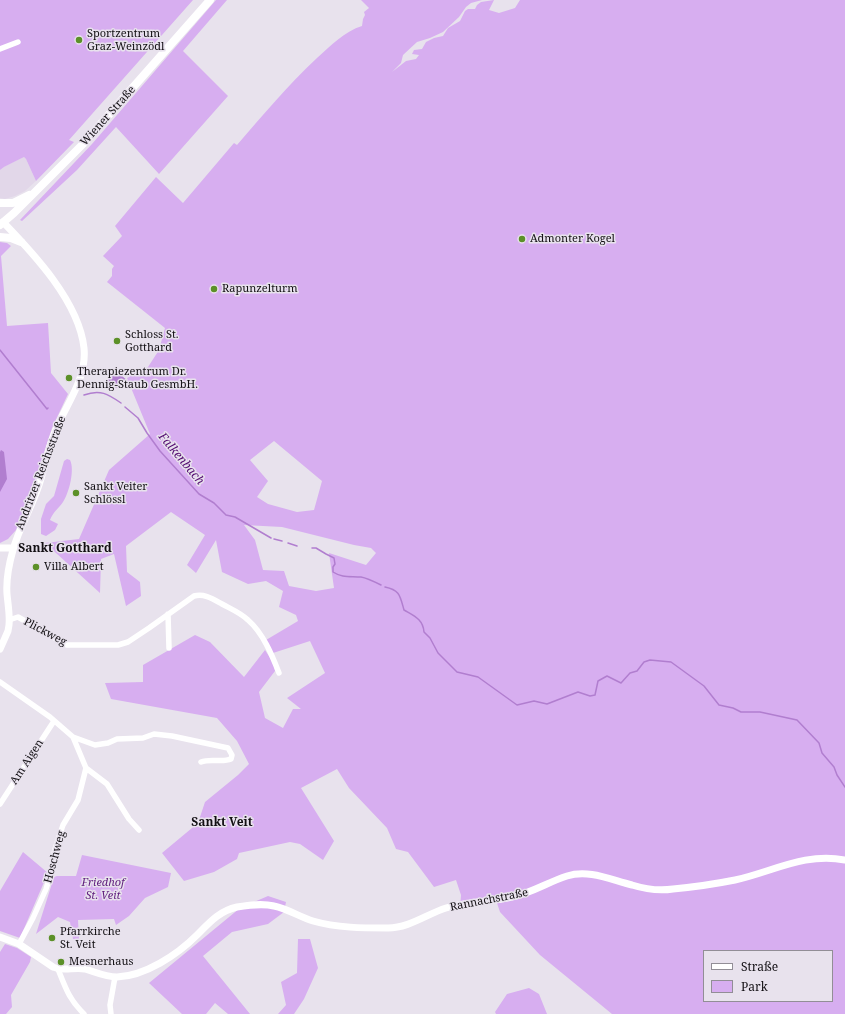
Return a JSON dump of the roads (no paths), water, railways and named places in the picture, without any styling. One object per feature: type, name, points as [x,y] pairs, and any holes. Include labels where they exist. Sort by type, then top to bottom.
[{"type":"main road","name":"Wiener Straße","points":[[1,222],[14,213],[55,173],[112,113],[210,0]]},
{"type":"main road","points":[[0,203],[13,203],[24,196],[35,192]]},
{"type":"main road","points":[[0,237],[11,238],[21,242]]},
{"type":"street","points":[[0,49],[18,42]]},
{"type":"street","name":"Andritzer Reichsstraße","points":[[0,649],[8,631],[9,620],[7,582],[13,548],[39,486],[56,428],[79,381],[83,366],[84,349],[79,328],[62,292],[54,280],[21,242],[1,222]]},
{"type":"street","points":[[0,548],[13,548]]},
{"type":"street","name":"Plickweg","points":[[9,620],[18,617],[67,645],[118,645],[123,644],[142,633],[199,594],[236,611],[253,625],[258,630],[273,656],[279,673]]},
{"type":"street","points":[[168,614],[169,648]]},
{"type":"street","points":[[0,682],[54,721],[73,737],[95,745],[108,743],[117,738],[142,738],[154,734],[172,736],[228,748],[232,755],[231,759],[228,761],[212,760],[201,762]]},
{"type":"street","name":"Am Aigen","points":[[0,804],[54,721]]},
{"type":"street","points":[[73,737],[86,768],[107,784],[129,819],[139,830]]},
{"type":"street","name":"Hoschweg","points":[[19,944],[34,918],[46,889],[55,849],[63,824],[78,800],[86,768]]},
{"type":"street","name":"Rannachstraße","points":[[56,968],[82,968],[115,977],[143,972],[187,945],[222,912],[233,908],[256,904],[274,906],[312,921],[335,926],[390,928],[410,923],[454,905],[512,897],[531,892],[567,876],[573,875],[594,874],[634,886],[672,890],[736,880],[793,862],[821,858],[845,860]]},
{"type":"street","points":[[0,937],[19,944],[56,968],[71,999],[84,1014]]},
{"type":"street","points":[[112,1014],[110,1006],[115,977]]},
{"type":"waterway","name":"Falkenbach","points":[[0,350],[47,409],[48,408]]},
{"type":"waterway","name":"Falkenbach","points":[[84,395],[95,392],[104,393],[121,403]]},
{"type":"waterway","name":"Falkenbach","points":[[125,407],[138,418],[160,451],[199,494],[214,503],[226,515],[235,517],[271,538]]},
{"type":"waterway","name":"Falkenbach","points":[[274,539],[282,541]]},
{"type":"waterway","name":"Falkenbach","points":[[288,543],[297,546]]},
{"type":"waterway","name":"Falkenbach","points":[[312,548],[316,548],[334,558],[335,564],[333,567],[333,572],[336,574],[361,577],[381,585]]},
{"type":"waterway","name":"Falkenbach","points":[[385,587],[390,588],[399,594],[404,610],[420,621],[424,632],[430,638],[438,653],[457,672],[478,677],[517,705],[534,701],[547,704],[578,692],[590,696],[595,695],[598,681],[607,676],[621,683],[630,673],[637,671],[644,662],[650,660],[671,662],[704,686],[719,705],[733,708],[741,712],[760,712],[797,720],[819,743],[822,753],[834,767],[837,775],[845,787]]},
{"type":"place","name":"Sportzentrum Graz-Weinzödl","points":[[79,40]]},
{"type":"place","name":"Admonter Kogel","points":[[522,239]]},
{"type":"place","name":"Rapunzelturm","points":[[214,289]]},
{"type":"place","name":"Schloss St. Gotthard","points":[[117,341]]},
{"type":"place","name":"Therapiezentrum Dr. Dennig-Staub GesmbH.","points":[[69,378]]},
{"type":"place","name":"Sankt Veiter Schlössl","points":[[76,493]]},
{"type":"place","name":"Villa Albert","points":[[36,567]]},
{"type":"place","name":"Pfarrkirche St. Veit","points":[[52,938]]},
{"type":"place","name":"Mesnerhaus","points":[[61,962]]},
{"type":"district","name":"Sankt Gotthard","points":[[65,549]]},
{"type":"district","name":"Sankt Veit","points":[[222,823]]},
{"type":"park label","name":"Friedhof St. Veit","points":[[103,889]]}]
